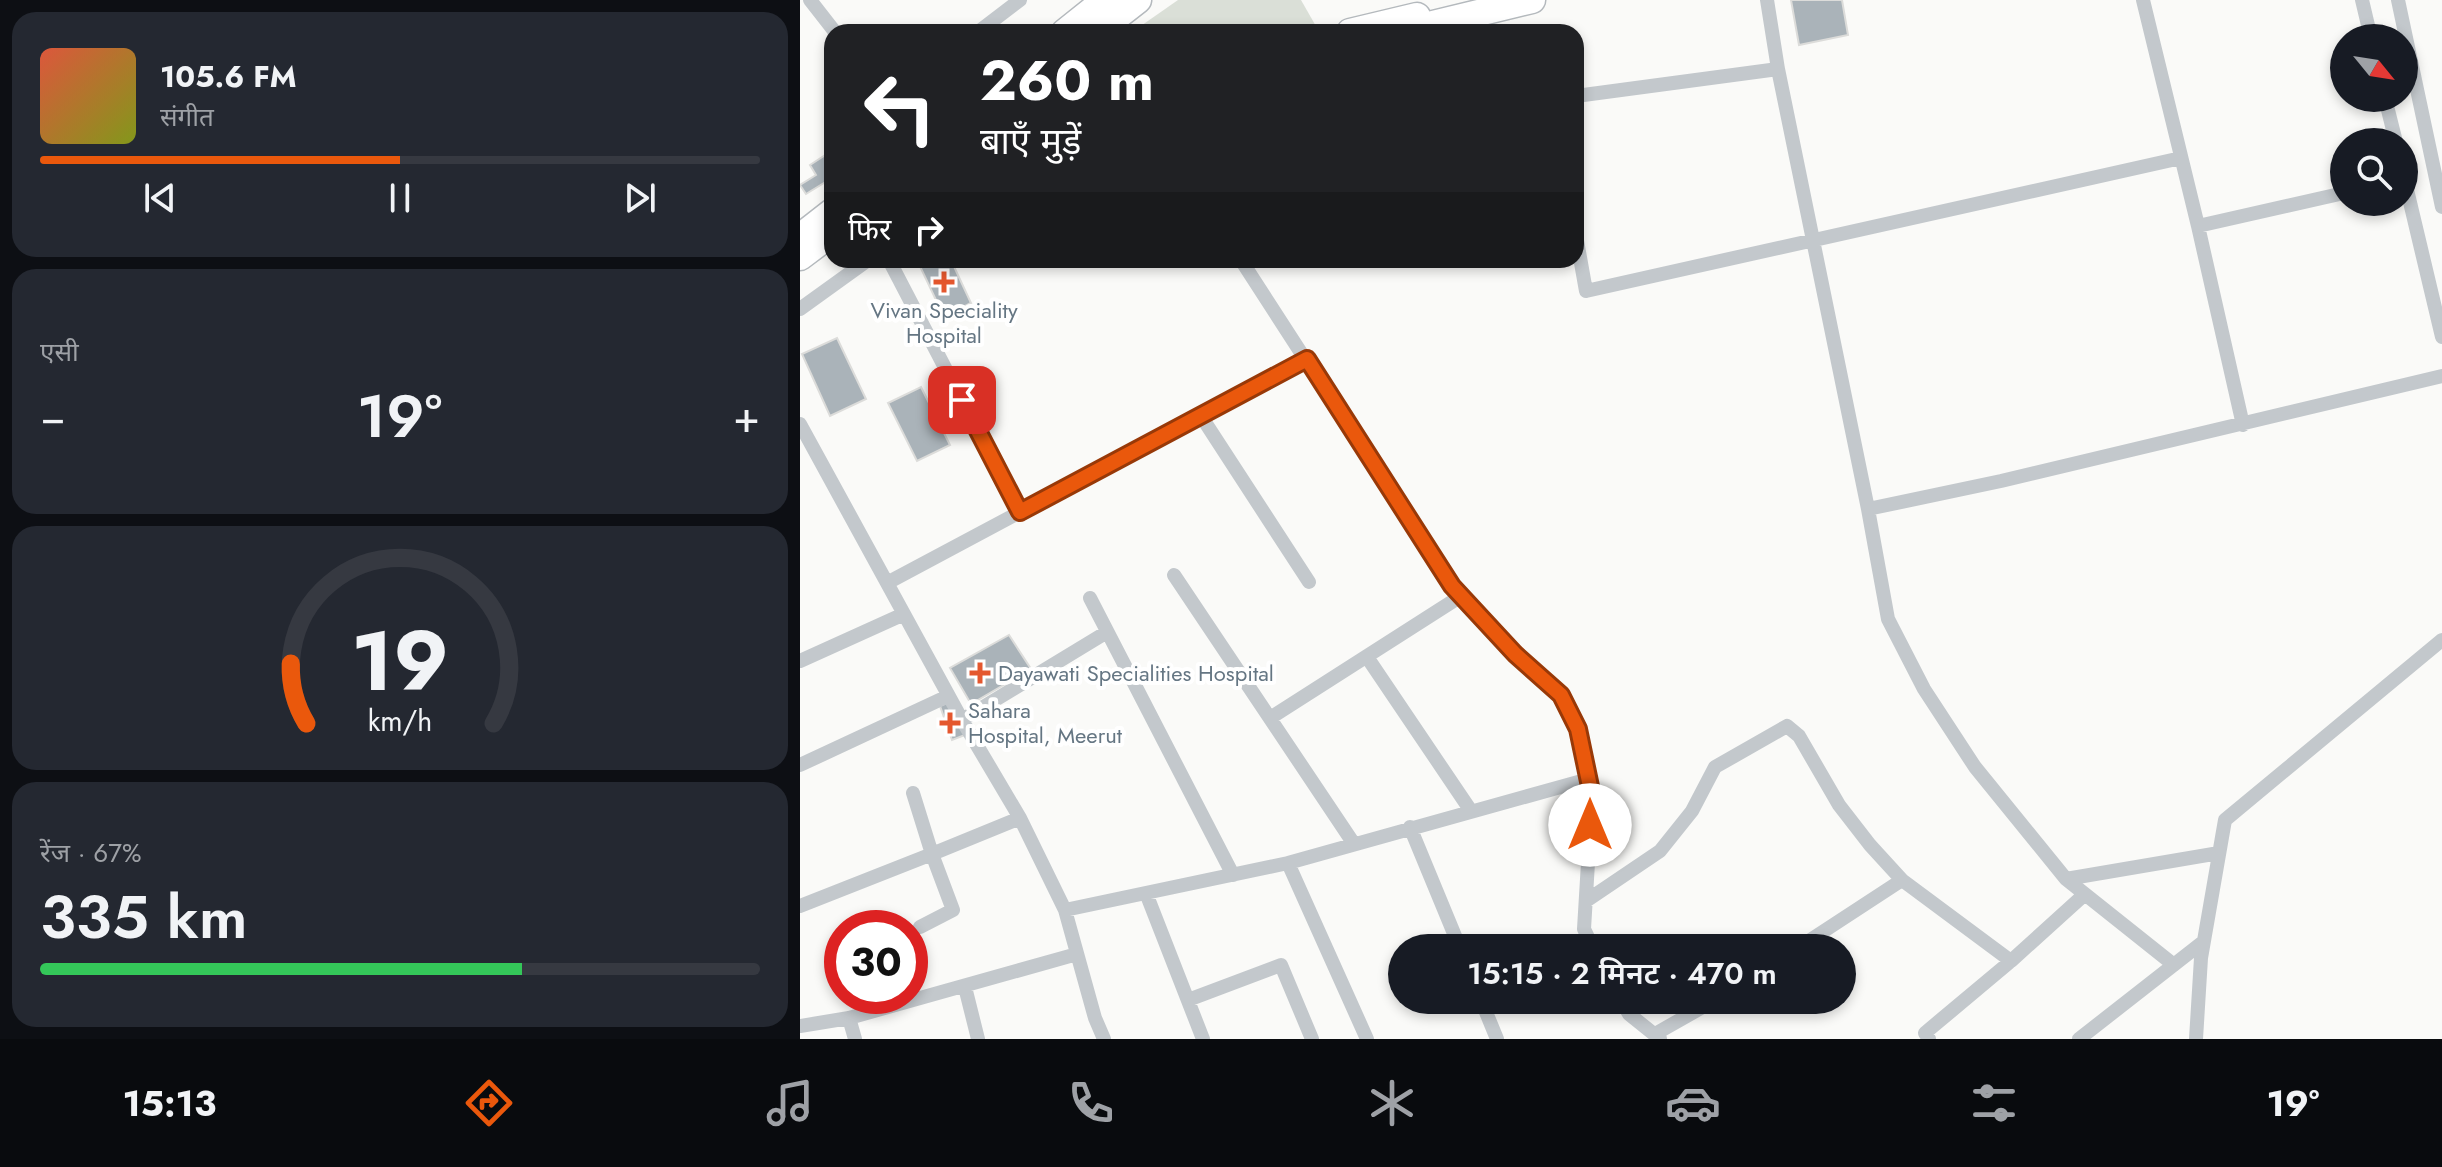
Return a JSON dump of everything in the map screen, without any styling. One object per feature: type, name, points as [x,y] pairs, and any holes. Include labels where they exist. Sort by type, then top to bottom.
[{"type":"highway","points":[[1111,20],[1138,0]]},
{"type":"highway","points":[[1411,24],[1478,0]]},
{"type":"highway","points":[[1419,24],[1532,0]]},
{"type":"highway","points":[[800,237],[824,218]]},
{"type":"highway","points":[[800,257],[824,239]]},
{"type":"street","points":[[810,0],[829,24]]},
{"type":"street","points":[[988,24],[1020,0]]},
{"type":"street","points":[[1767,0],[1778,69],[1888,619],[1924,689],[1975,767],[2066,879],[2174,965]]},
{"type":"street","points":[[2143,0],[2243,425]]},
{"type":"street","points":[[2362,0],[2368,24]]},
{"type":"street","points":[[2398,0],[2442,207]]},
{"type":"street","points":[[1584,95],[1778,69]]},
{"type":"street","points":[[1582,268],[1586,291],[2181,158]]},
{"type":"street","points":[[2198,226],[2330,196]]},
{"type":"street","points":[[2413,216],[2442,337]]},
{"type":"street","points":[[800,309],[857,268]]},
{"type":"street","points":[[893,268],[1020,512]]},
{"type":"street","points":[[1246,268],[1452,586],[1515,654],[1561,695],[1578,729],[1592,796],[1584,929],[1586,934]]},
{"type":"street","points":[[887,583],[1307,359]]},
{"type":"street","points":[[1868,509],[2016,478],[2442,376]]},
{"type":"street","points":[[1201,416],[1309,582]]},
{"type":"street","points":[[800,424],[948,696],[1020,818],[1065,910],[1104,1039]]},
{"type":"street","points":[[1174,575],[1354,844]]},
{"type":"street","points":[[1270,718],[1461,596]]},
{"type":"street","points":[[1090,598],[1233,875]]},
{"type":"street","points":[[800,661],[904,614]]},
{"type":"street","points":[[962,720],[1107,632]]},
{"type":"street","points":[[2196,1039],[2203,942],[2225,820],[2442,640]]},
{"type":"street","points":[[1367,657],[1471,811]]},
{"type":"street","points":[[800,765],[948,696]]},
{"type":"street","points":[[1586,901],[1660,851],[1692,811],[1715,767],[1787,726],[1799,736],[1839,805],[1902,880],[2011,961]]},
{"type":"street","points":[[1065,910],[1288,863],[1589,779]]},
{"type":"street","points":[[913,793],[953,910],[928,923]]},
{"type":"street","points":[[800,906],[1020,818]]},
{"type":"street","points":[[1410,827],[1454,934]]},
{"type":"street","points":[[2066,879],[2219,853]]},
{"type":"street","points":[[1288,863],[1367,1039]]},
{"type":"street","points":[[1819,934],[1902,880]]},
{"type":"street","points":[[1146,893],[1203,1039]]},
{"type":"street","points":[[1929,1039],[1925,1033],[2085,894]]},
{"type":"street","points":[[2079,1039],[2203,942]]},
{"type":"street","points":[[800,1026],[849,1018],[1077,954]]},
{"type":"street","points":[[1188,1000],[1281,965],[1312,1039]]},
{"type":"street","points":[[965,987],[978,1039]]},
{"type":"street","points":[[1487,1014],[1497,1039]]},
{"type":"street","points":[[1629,1014],[1658,1036],[1693,1014]]},
{"type":"street","points":[[849,1018],[855,1039]]},
{"type":"shaded area","points":[[1178,0],[1301,0],[1315,24],[1144,24]]},
{"type":"building","points":[[1791,0],[1842,0],[1848,35],[1799,45]]},
{"type":"building","points":[[824,156],[824,183],[806,194],[800,185],[816,175],[810,165]]},
{"type":"building","name":"Vivan Speciality Hospital","points":[[921,268],[955,268],[971,303],[944,317]]},
{"type":"building","points":[[837,338],[866,399],[830,416],[802,354]]},
{"type":"building","points":[[921,387],[950,445],[917,461],[888,403]]},
{"type":"building","points":[[1009,635],[1031,669],[971,704],[950,668]]},
{"type":"building","points":[[949,702],[965,735],[952,740],[940,706]]},
{"type":"place","name":"Vivan Speciality Hospital","points":[[944,282]]},
{"type":"place","name":"Dayawati Specialities Hospital","points":[[980,673]]},
{"type":"place","name":"Sahara Hospital, Meerut","points":[[950,723]]},
{"type":"route","points":[[962,400],[1020,512],[1307,359],[1452,586],[1515,654],[1561,695],[1578,729],[1592,796],[1590,825]]}]
